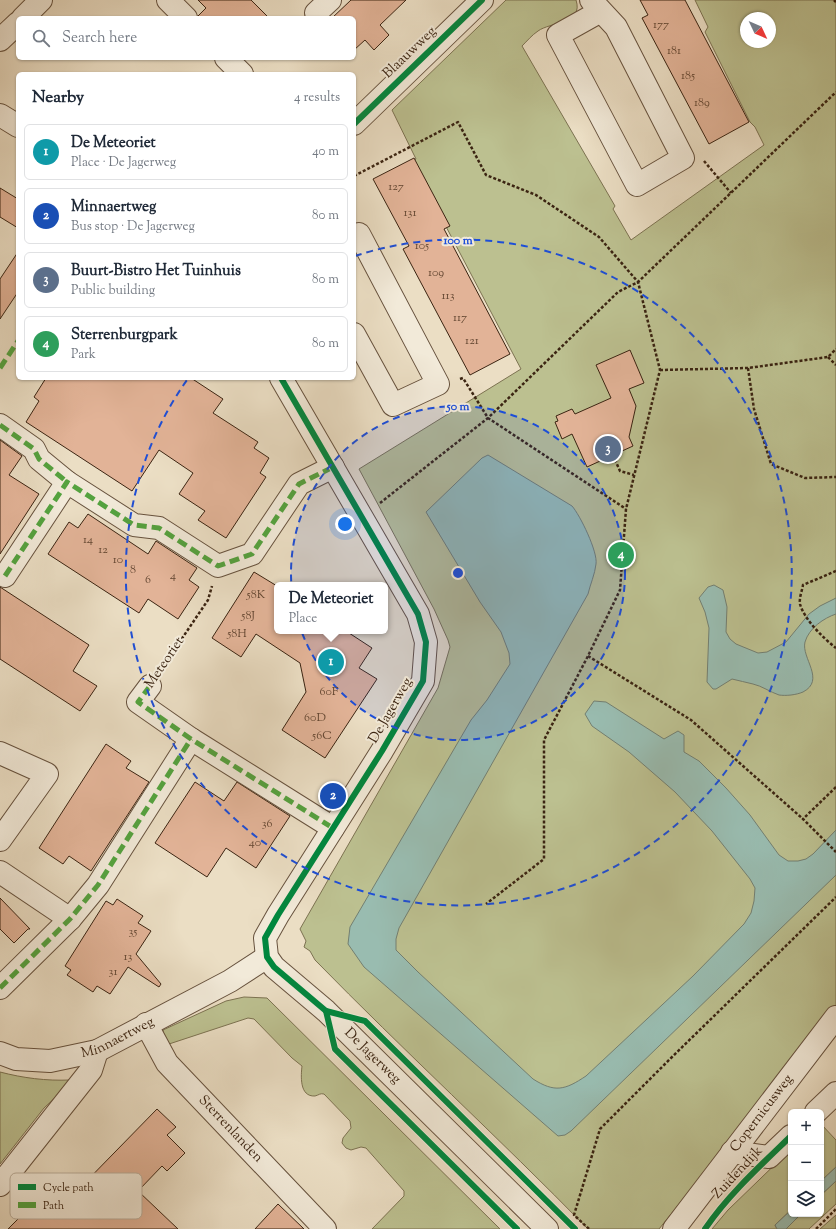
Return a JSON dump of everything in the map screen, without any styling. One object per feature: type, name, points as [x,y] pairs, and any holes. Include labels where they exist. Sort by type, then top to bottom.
[{"type":"street","points":[[25,16],[41,0]]},
{"type":"street","points":[[168,0],[184,16]]},
{"type":"street","name":"Blaauwweg","points":[[356,122],[482,0]]},
{"type":"street","points":[[596,5],[616,27],[683,158],[637,184],[558,36],[596,5]]},
{"type":"street","points":[[0,40],[16,25]]},
{"type":"street","points":[[228,60],[240,72]]},
{"type":"street","points":[[0,115],[16,125]]},
{"type":"street","points":[[356,232],[438,384],[393,405],[356,338]]},
{"type":"street","name":"De Jagerweg","points":[[282,380],[418,614],[426,642],[423,681],[382,751],[265,938],[268,957],[274,967],[326,1011],[547,1229]]},
{"type":"street","points":[[0,425],[34,449],[39,459],[67,482],[134,525],[159,528],[218,566],[252,554],[299,484],[333,467]]},
{"type":"street","points":[[5,576],[67,482]]},
{"type":"street","name":"Meteoriet","points":[[150,686],[138,702],[191,739]]},
{"type":"street","points":[[0,988],[70,919],[98,885],[191,739],[333,828]]},
{"type":"street","points":[[0,753],[47,774],[0,840]]},
{"type":"street","points":[[0,872],[70,919]]},
{"type":"street","name":"Minnaertweg","points":[[0,1053],[16,1059],[50,1061],[97,1051],[230,981],[268,957]]},
{"type":"street","name":"Copernicusweg","points":[[674,1229],[836,1017]]},
{"type":"street","name":"Sterrenlanden","points":[[146,1024],[167,1063],[324,1229]]},
{"type":"street","points":[[0,1185],[91,1070],[97,1051]]},
{"type":"street","points":[[819,1109],[836,1093]]},
{"type":"street","name":"Zuidendijk","points":[[732,1152],[769,1157],[788,1139]]},
{"type":"path","points":[[361,518],[488,418],[618,292],[638,282],[836,92]]},
{"type":"path","points":[[356,175],[458,122],[486,175],[536,195],[599,237],[638,282],[660,370],[626,509],[620,590],[588,656],[544,740],[544,860],[486,904]]},
{"type":"path","points":[[683,158],[700,155],[731,193]]},
{"type":"path","points":[[660,370],[748,368],[828,357],[836,349]]},
{"type":"path","points":[[828,357],[836,364]]},
{"type":"path","points":[[748,368],[754,409],[771,464],[805,478],[836,477]]},
{"type":"path","points":[[438,384],[463,378],[488,418],[626,509]]},
{"type":"path","points":[[613,455],[620,471],[634,475]]},
{"type":"path","points":[[836,571],[803,585],[800,602],[803,612],[818,631],[836,648]]},
{"type":"path","points":[[588,656],[691,720],[803,819],[836,852]]},
{"type":"path","points":[[803,819],[836,787]]},
{"type":"path","points":[[589,1229],[574,1215],[600,1129],[836,898]]},
{"type":"path","points":[[816,1229],[836,1209]]},
{"type":"green space","points":[[506,0],[576,0],[577,8],[575,14],[571,18],[543,28],[522,46],[615,206],[613,209],[631,240],[764,145],[755,127],[750,122],[705,32],[708,27],[695,0],[836,0],[836,1010],[659,1229],[588,1229],[383,1028],[315,960],[310,951],[304,947],[306,941],[300,929],[438,688],[450,647],[434,609],[359,469],[521,369],[412,162],[416,159],[392,110]]},
{"type":"green space","points":[[244,997],[267,998],[500,1229],[372,1229],[404,1196],[404,1191],[366,1148],[361,1147],[351,1150],[346,1148],[342,1143],[343,1138],[351,1128],[350,1121],[324,1094],[315,1096],[306,1093],[302,1085],[302,1066],[292,1058],[254,1019],[248,1018],[166,1045],[163,1030],[226,1001]]},
{"type":"green space","points":[[0,1072],[35,1079],[70,1080],[58,1095],[44,1108],[0,1164]]},
{"type":"green space","points":[[824,1127],[836,1140],[836,1167],[824,1178]]},
{"type":"green space","points":[[788,1152],[788,1213],[775,1225],[777,1229],[712,1229],[728,1210]]},
{"type":"green space","points":[[836,1181],[836,1204],[824,1215],[824,1192]]},
{"type":"green space","points":[[836,1215],[836,1229],[820,1229]]},
{"type":"green space","points":[[798,1217],[822,1217],[809,1229],[786,1229]]},
{"type":"water","points":[[488,455],[572,506],[584,525],[594,551],[596,564],[588,594],[399,928],[396,939],[396,950],[533,1079],[554,1088],[560,1088],[566,1087],[586,1076],[693,976],[744,924],[751,913],[754,901],[755,888],[750,879],[712,831],[675,792],[629,752],[592,726],[585,714],[594,701],[606,702],[664,739],[678,731],[684,735],[684,752],[699,761],[726,788],[750,815],[779,855],[788,861],[806,859],[813,854],[836,830],[836,875],[571,1131],[565,1135],[558,1136],[364,967],[348,944],[350,927],[471,720],[487,700],[510,664],[509,653],[501,632],[480,602],[426,512],[482,458]]},
{"type":"water","points":[[714,585],[723,590],[727,607],[726,632],[730,639],[736,644],[758,653],[767,652],[786,642],[809,614],[820,606],[836,598],[836,614],[827,618],[813,628],[805,642],[806,655],[813,675],[810,687],[797,694],[779,695],[756,685],[732,679],[716,689],[713,689],[707,682],[709,628],[705,612],[699,598],[708,587]]},
{"type":"water","points":[[836,1167],[836,1181],[824,1192],[824,1178]]},
{"type":"water","points":[[788,1213],[788,1217],[798,1217],[786,1229],[777,1229],[775,1225]]},
{"type":"building","points":[[198,0],[251,0],[267,16],[198,16],[206,8]]},
{"type":"building","points":[[351,0],[406,0],[380,25],[389,35],[374,50],[365,40],[356,48],[356,16],[334,16]]},
{"type":"building","points":[[640,0],[685,0],[749,122],[709,144],[642,18],[648,15]]},
{"type":"building","points":[[414,158],[450,226],[444,229],[510,354],[470,375],[403,249],[409,246],[373,179]]},
{"type":"building","points":[[0,188],[16,198],[16,227],[0,217]]},
{"type":"building","points":[[16,255],[16,295],[0,319],[0,279]]},
{"type":"building","points":[[630,350],[644,383],[629,389],[636,406],[629,437],[633,446],[587,467],[572,434],[562,439],[555,422],[558,421],[556,416],[572,409],[575,414],[611,398],[596,365]]},
{"type":"building","points":[[45,380],[194,380],[223,399],[213,413],[258,442],[254,448],[269,458],[260,473],[266,477],[226,538],[198,520],[205,511],[179,494],[193,473],[159,450],[132,491],[26,422],[39,401],[34,397]]},
{"type":"building","points":[[0,440],[22,456],[9,475],[39,494],[0,554]]},
{"type":"building","points":[[88,514],[148,554],[156,541],[197,568],[189,580],[199,587],[178,619],[148,599],[139,613],[48,554],[69,522],[78,528]]},
{"type":"building","points":[[254,572],[274,584],[274,634],[351,634],[372,648],[359,668],[377,679],[325,758],[282,730],[306,692],[300,663],[256,634],[241,657],[212,638]]},
{"type":"building","points":[[0,587],[89,645],[73,671],[97,686],[80,711],[0,659]]},
{"type":"building","points":[[106,744],[131,761],[126,768],[149,782],[91,871],[69,856],[63,864],[39,848]]},
{"type":"building","points":[[195,782],[224,801],[237,782],[290,816],[256,868],[226,848],[207,877],[155,843]]},
{"type":"building","points":[[0,898],[30,929],[28,929],[14,943],[0,929]]},
{"type":"building","points":[[117,899],[143,916],[138,923],[151,931],[136,954],[161,984],[159,987],[128,967],[110,994],[97,986],[93,992],[67,975],[71,970],[65,966],[106,901],[113,905]]},
{"type":"building","points":[[157,1109],[176,1127],[167,1135],[185,1153],[167,1171],[162,1166],[142,1187],[142,1173],[94,1173]]},
{"type":"building","points":[[142,1195],[178,1229],[8,1229],[18,1219],[142,1219]]},
{"type":"building","points":[[278,1204],[304,1229],[255,1229]]},
{"type":"marked path","points":[[0,368],[16,344]]},
{"type":"marked path","points":[[0,425],[34,449],[39,459],[67,482]]},
{"type":"marked path","points":[[5,576],[67,482],[134,525],[159,528],[218,566],[252,554],[299,484],[333,467]]},
{"type":"marked path","points":[[150,686],[138,702],[191,739],[333,828]]},
{"type":"marked path","points":[[0,988],[70,919],[98,885],[191,739]]},
{"type":"cycle path","points":[[356,122],[482,0]]},
{"type":"cycle path","points":[[282,380],[418,614],[426,642],[423,681],[382,751],[278,915],[265,938],[267,957],[274,967],[326,1011],[365,1021],[575,1229]]},
{"type":"cycle path","points":[[326,1011],[335,1049],[517,1229]]},
{"type":"cycle path","points":[[705,1229],[734,1192],[788,1139]]},
{"type":"place","name":"Buurt-Bistro Het Tuinhuis","points":[[608,449]]},
{"type":"place","name":"Sterrenburgpark","points":[[621,555]]},
{"type":"place","name":"De Meteoriet","points":[[331,662]]},
{"type":"place","name":"Minnaertweg","points":[[333,796]]}]
